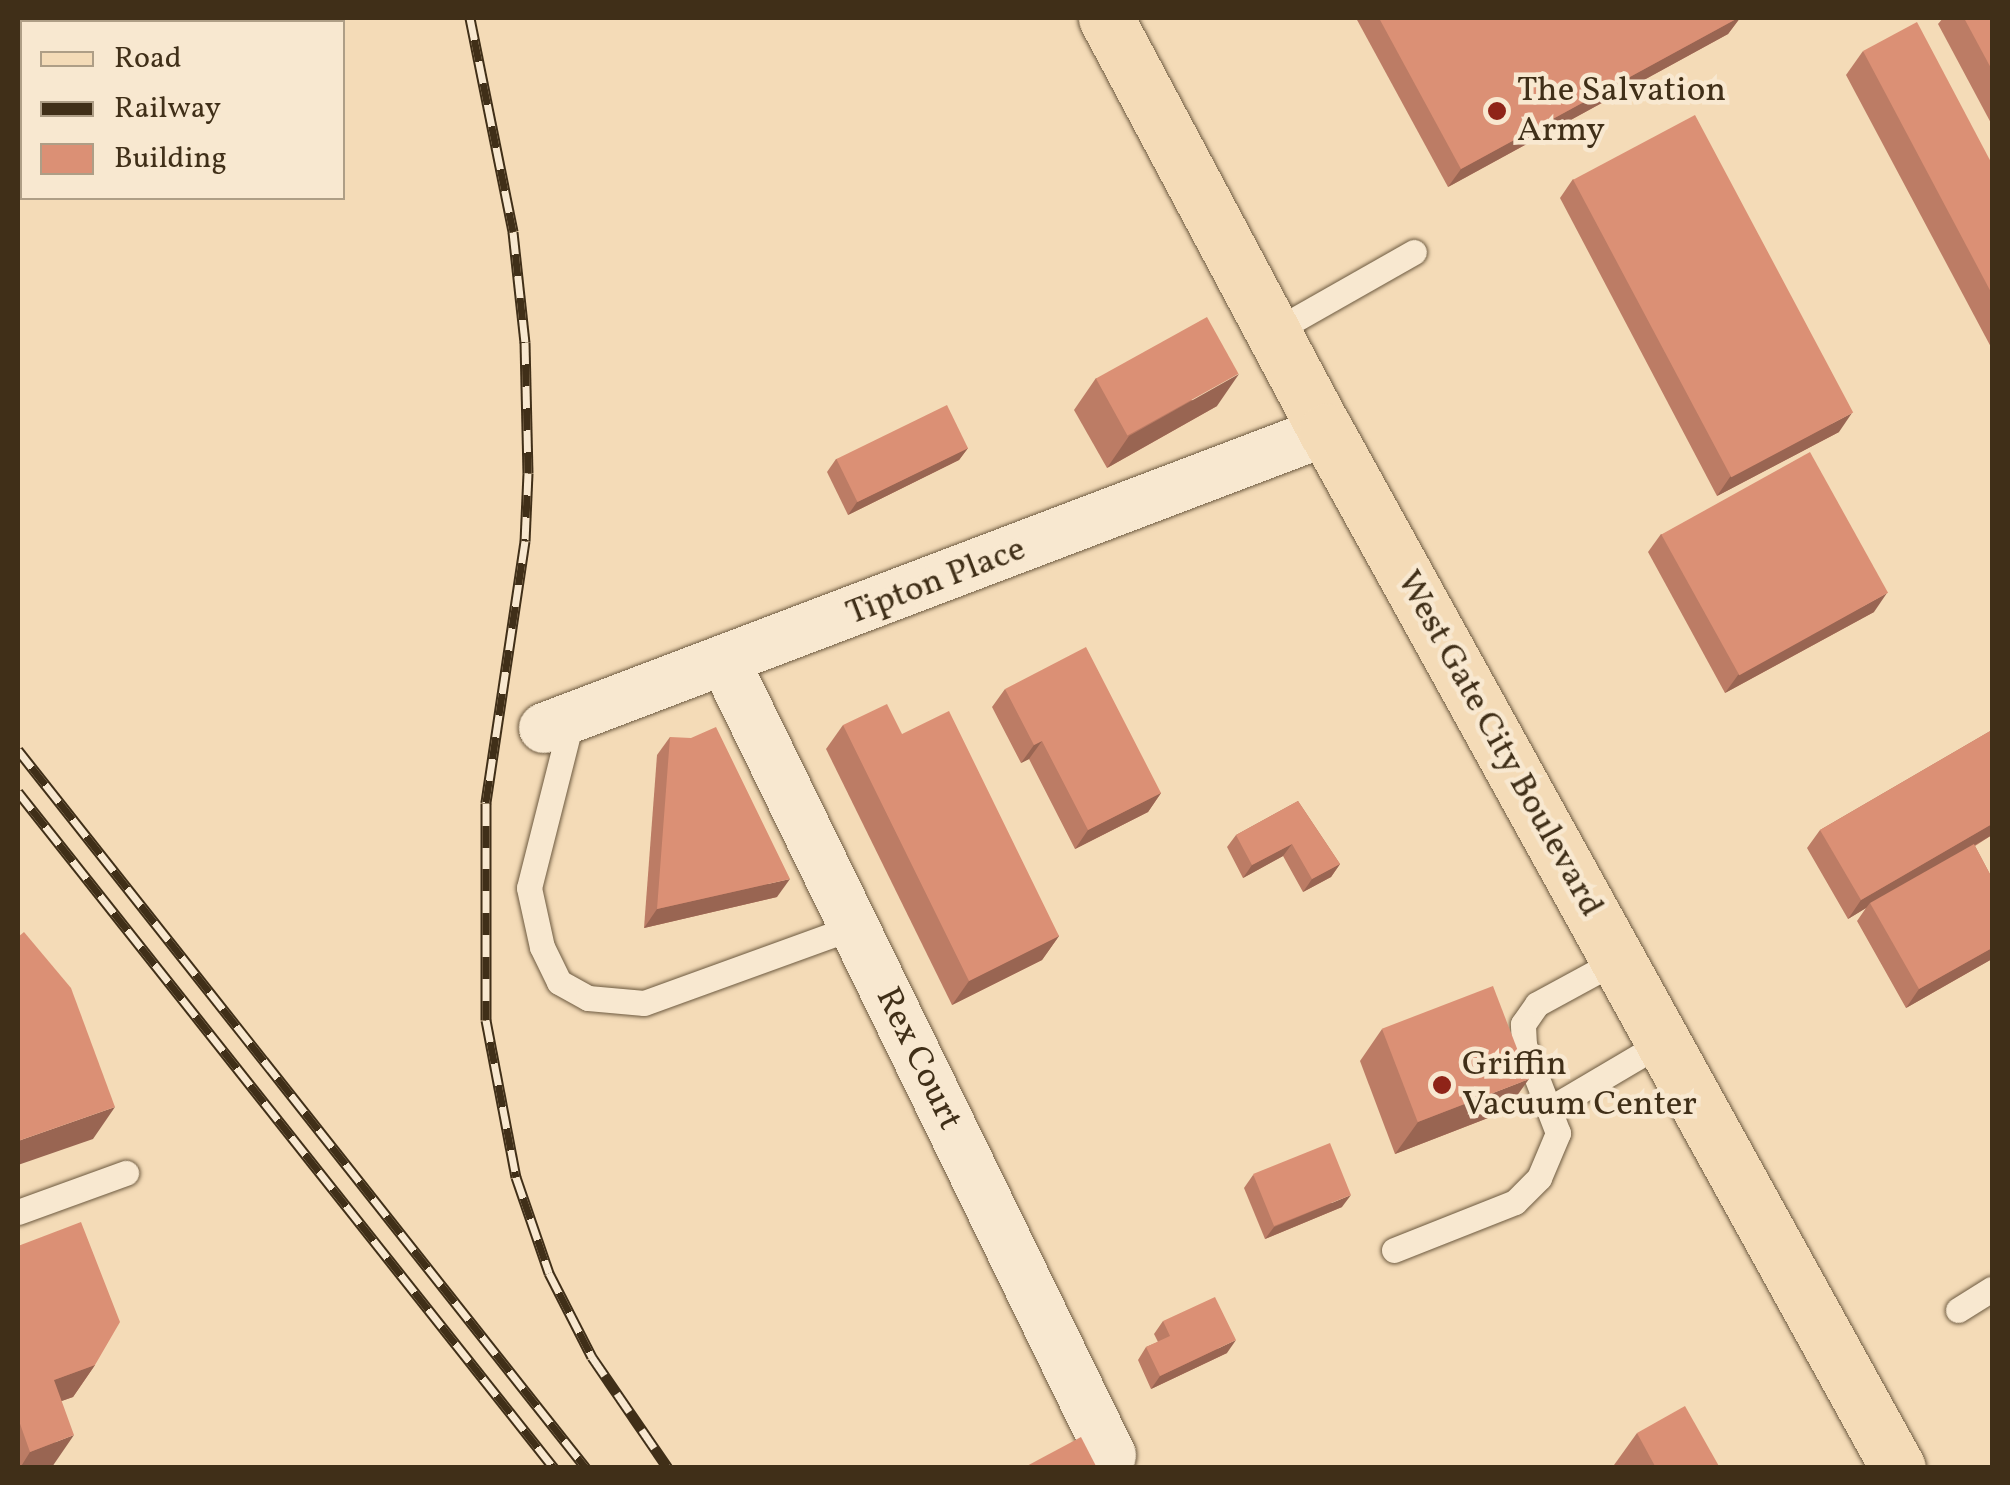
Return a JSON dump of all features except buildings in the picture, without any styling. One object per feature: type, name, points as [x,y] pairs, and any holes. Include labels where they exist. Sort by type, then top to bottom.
[{"type":"main road","name":"West Gate City Boulevard","points":[[1106,18],[1326,430],[1898,1468]]},
{"type":"street","name":"Tipton Place","points":[[558,723],[726,664],[1326,430]]},
{"type":"street","name":"Rex Court","points":[[726,664],[1110,1455]]},
{"type":"lane","points":[[1274,332],[1414,252]]},
{"type":"lane","points":[[558,723],[529,888],[542,947],[559,982],[588,998],[644,1002],[854,927]]},
{"type":"lane","points":[[1394,1250],[1515,1202],[1539,1178],[1557,1144],[1553,1107],[1524,1045],[1524,1024],[1537,1004],[1618,960]]},
{"type":"lane","points":[[1553,1107],[1663,1042]]},
{"type":"lane","points":[[18,1212],[126,1174]]},
{"type":"lane","points":[[1958,1310],[1992,1289]]},
{"type":"railway","points":[[470,18],[513,232],[525,342],[528,473],[525,541],[486,803],[486,1020],[516,1177],[549,1273],[592,1357],[668,1468]]},
{"type":"railway","points":[[18,750],[586,1468]]},
{"type":"railway","points":[[18,792],[554,1468]]},
{"type":"place","name":"The Salvation Army","points":[[1497,111]]},
{"type":"place","name":"Griffin Vacuum Center","points":[[1442,1085]]}]
